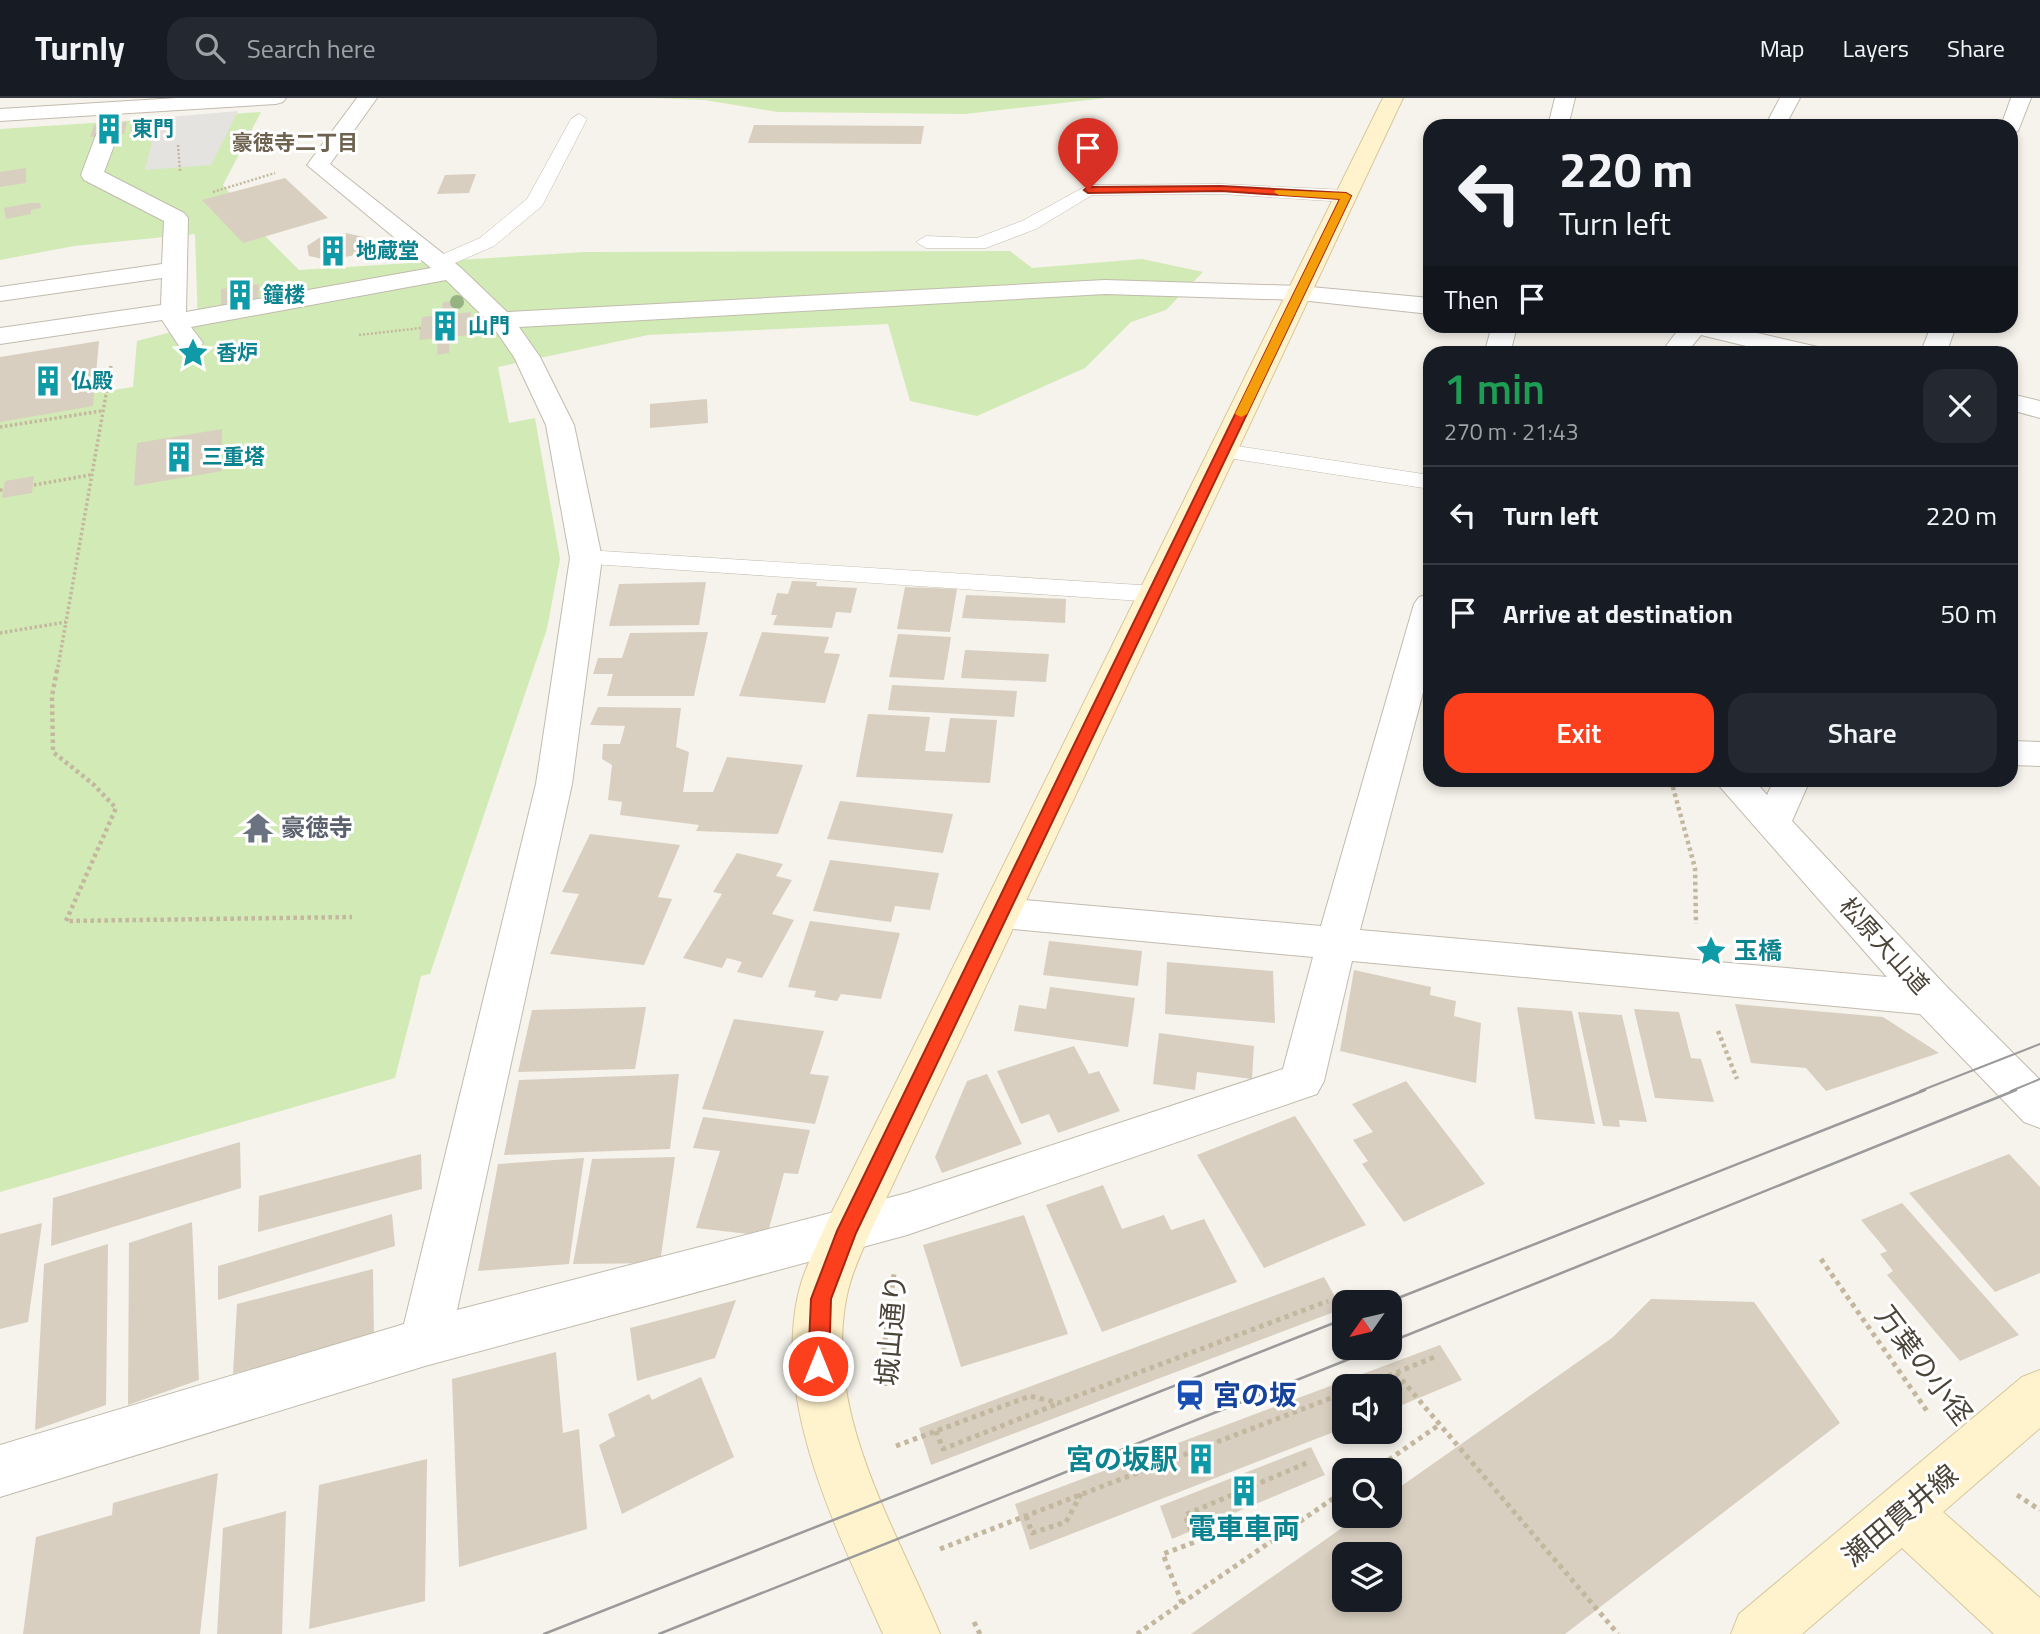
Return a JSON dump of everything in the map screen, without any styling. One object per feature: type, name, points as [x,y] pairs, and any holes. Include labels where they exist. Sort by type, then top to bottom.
[{"type":"street","points":[[0,116],[113,116],[276,98]]},
{"type":"street","points":[[367,98],[318,165],[445,268],[501,320],[527,357],[561,425],[586,558],[554,784],[425,1342]]},
{"type":"street","points":[[906,1621],[858,1511],[820,1391],[817,1341],[821,1299],[847,1231],[1003,913],[1393,98]]},
{"type":"street","points":[[1560,119],[1565,98]]},
{"type":"street","points":[[1779,119],[1790,98]]},
{"type":"street","points":[[2014,119],[2021,98]]},
{"type":"street","points":[[113,116],[92,175],[176,218],[174,316],[192,345]]},
{"type":"street","points":[[176,269],[7,293],[0,336],[174,316],[445,268]]},
{"type":"street","points":[[57,328],[66,285]]},
{"type":"street","points":[[501,320],[1105,287],[1300,293],[1423,305]]},
{"type":"street","points":[[1725,333],[1780,346]]},
{"type":"street","points":[[2018,404],[2040,410]]},
{"type":"street","points":[[0,1471],[425,1342],[907,1214],[1302,1082],[1423,630]]},
{"type":"street","points":[[2018,753],[2040,754]]},
{"type":"street","name":"松原大山道","points":[[1738,787],[1931,998],[2040,1109]]},
{"type":"street","points":[[1772,824],[1789,787]]},
{"type":"street","points":[[1003,913],[1931,998]]},
{"type":"street","name":"瀬田貫井線","points":[[1759,1634],[2040,1395]]},
{"type":"street","points":[[1904,1513],[2015,1615],[2040,1631]]},
{"type":"lane","points":[[445,268],[487,242],[535,202],[579,119]]},
{"type":"lane","points":[[926,242],[979,244],[1029,225],[1088,190],[1221,189],[1346,196]]},
{"type":"lane","points":[[1223,451],[1423,481]]},
{"type":"lane","points":[[586,558],[1156,594]]},
{"type":"path","points":[[207,194],[289,171],[302,182],[329,174]]},
{"type":"path","points":[[239,184],[244,189]]},
{"type":"path","points":[[121,365],[108,367],[52,696],[53,752],[93,784],[117,808],[66,921],[352,917]]},
{"type":"path","points":[[0,427],[101,411]]},
{"type":"path","points":[[34,485],[90,475]]},
{"type":"path","points":[[0,633],[66,622]]},
{"type":"path","name":"城山通り","points":[[885,1395],[883,1355],[888,1303],[907,1214]]},
{"type":"path","name":"万葉の小径","points":[[1821,1259],[1937,1425],[1996,1481],[2040,1510]]},
{"type":"path","points":[[936,1431],[943,1449],[1328,1301]]},
{"type":"path","points":[[1437,1356],[1396,1373],[1618,1634]]},
{"type":"path","points":[[893,1434],[896,1446],[1030,1396],[1058,1404]]},
{"type":"path","points":[[939,1549],[1332,1398]]},
{"type":"path","points":[[1391,1458],[1439,1425]]},
{"type":"path","points":[[1182,1603],[1163,1554],[1195,1542],[1185,1515],[1309,1462]]},
{"type":"path","points":[[1027,1516],[1032,1533],[1066,1522],[1081,1494]]},
{"type":"path","points":[[1138,1634],[1332,1499]]},
{"type":"green space","points":[[654,98],[1106,98],[965,114],[778,112],[704,100]]},
{"type":"green space","name":"豪徳寺","points":[[261,112],[223,185],[268,239],[299,270],[585,252],[1010,251],[1032,268],[1142,259],[1203,272],[1166,310],[1131,322],[1085,368],[977,416],[910,401],[888,324],[648,335],[498,367],[509,423],[535,418],[560,559],[547,629],[430,974],[421,976],[395,1078],[0,1192],[0,407],[133,387],[137,341],[198,325],[195,234],[74,246],[0,260],[0,129]]},
{"type":"shaded area","points":[[238,111],[211,165],[145,170],[158,118]]},
{"type":"building","name":"東門","points":[[127,122],[124,134],[90,137],[94,125]]},
{"type":"building","points":[[754,125],[924,126],[921,144],[748,143]]},
{"type":"building","points":[[26,168],[26,183],[0,187],[0,172]]},
{"type":"building","points":[[476,174],[469,193],[437,194],[445,175]]},
{"type":"building","points":[[285,178],[328,218],[243,243],[202,200]]},
{"type":"building","points":[[40,203],[41,208],[31,210],[31,214],[6,219],[4,208]]},
{"type":"building","name":"地蔵堂","points":[[346,233],[364,237],[366,246],[351,256],[327,260],[309,256],[307,246],[322,236]]},
{"type":"building","name":"鐘楼","points":[[259,284],[258,301],[221,307],[221,289]]},
{"type":"building","name":"山門","points":[[453,301],[452,314],[471,312],[469,335],[450,337],[449,353],[437,355],[438,338],[419,340],[422,317],[441,315],[443,302]]},
{"type":"building","name":"仏殿","points":[[99,341],[93,406],[0,422],[0,357]]},
{"type":"building","points":[[707,399],[708,423],[650,428],[650,404]]},
{"type":"building","name":"三重塔","points":[[222,429],[222,471],[134,486],[137,443]]},
{"type":"building","points":[[34,476],[32,493],[2,498],[5,481]]},
{"type":"building","points":[[792,581],[817,582],[816,586],[857,588],[851,613],[836,612],[832,628],[773,625],[777,615],[771,615],[777,593],[788,594]]},
{"type":"building","points":[[706,582],[699,625],[609,626],[619,584]]},
{"type":"building","points":[[905,587],[957,589],[950,632],[897,629]]},
{"type":"building","points":[[966,595],[1066,599],[1065,623],[962,618]]},
{"type":"building","points":[[708,632],[694,696],[607,696],[613,674],[593,674],[598,658],[622,658],[630,633]]},
{"type":"building","points":[[762,632],[829,637],[824,653],[840,654],[825,703],[739,696]]},
{"type":"building","points":[[898,634],[951,637],[944,680],[889,677]]},
{"type":"building","points":[[965,650],[1049,654],[1046,682],[961,678]]},
{"type":"building","points":[[892,685],[1017,691],[1014,717],[888,710]]},
{"type":"building","points":[[598,707],[681,708],[676,747],[689,752],[683,792],[713,792],[727,757],[803,765],[778,834],[696,831],[699,825],[620,815],[622,802],[608,800],[612,765],[602,759],[603,744],[620,744],[625,726],[590,725]]},
{"type":"building","points":[[868,714],[930,717],[925,751],[945,752],[950,718],[997,720],[990,783],[856,777]]},
{"type":"building","points":[[840,801],[953,814],[943,853],[827,839]]},
{"type":"building","points":[[590,834],[680,845],[658,897],[672,899],[644,965],[550,954],[579,894],[562,892]]},
{"type":"building","points":[[737,853],[783,864],[776,876],[792,880],[772,914],[794,920],[762,978],[737,972],[742,962],[727,958],[722,968],[683,958],[722,894],[713,892]]},
{"type":"building","points":[[830,860],[939,873],[930,910],[895,906],[891,922],[813,911]]},
{"type":"building","points":[[810,921],[900,933],[881,999],[841,994],[837,1001],[814,997],[816,991],[788,987]]},
{"type":"building","points":[[1049,941],[1142,951],[1138,986],[1043,975]]},
{"type":"building","points":[[1167,962],[1273,971],[1275,1023],[1165,1014]]},
{"type":"building","points":[[1354,970],[1431,987],[1430,995],[1456,1001],[1454,1016],[1481,1023],[1476,1083],[1340,1051]]},
{"type":"building","points":[[1050,987],[1135,998],[1128,1047],[1014,1031],[1019,1005],[1046,1009]]},
{"type":"building","points":[[1735,1004],[1883,1017],[1939,1053],[1826,1091],[1806,1068],[1751,1063]]},
{"type":"building","points":[[646,1007],[635,1069],[518,1072],[532,1010]]},
{"type":"building","points":[[1517,1007],[1572,1011],[1595,1124],[1535,1119]]},
{"type":"building","points":[[1634,1009],[1679,1012],[1691,1058],[1701,1059],[1714,1102],[1655,1098]]},
{"type":"building","points":[[1578,1012],[1622,1015],[1647,1122],[1619,1120],[1620,1127],[1603,1126]]},
{"type":"building","points":[[734,1019],[824,1031],[810,1074],[829,1076],[815,1124],[702,1109]]},
{"type":"building","points":[[1159,1033],[1254,1046],[1252,1079],[1197,1072],[1195,1090],[1153,1084]]},
{"type":"building","points":[[1074,1046],[1089,1074],[1099,1071],[1120,1111],[1058,1133],[1049,1114],[1021,1124],[997,1071]]},
{"type":"building","points":[[679,1074],[670,1149],[504,1155],[519,1080]]},
{"type":"building","points":[[987,1074],[1022,1144],[942,1173],[935,1157],[967,1081]]},
{"type":"building","points":[[1406,1081],[1485,1184],[1404,1222],[1362,1164],[1368,1161],[1353,1140],[1373,1132],[1352,1104]]},
{"type":"building","points":[[1295,1116],[1366,1225],[1264,1268],[1197,1155]]},
{"type":"building","points":[[703,1117],[810,1130],[798,1174],[784,1173],[767,1236],[696,1228],[720,1151],[693,1148]]},
{"type":"building","points":[[240,1142],[241,1188],[51,1246],[53,1198]]},
{"type":"building","points":[[421,1154],[422,1189],[258,1232],[259,1196]]},
{"type":"building","points":[[2009,1154],[2040,1187],[2040,1273],[1995,1292],[1909,1193]]},
{"type":"building","points":[[675,1157],[660,1263],[573,1264],[592,1159]]},
{"type":"building","points":[[584,1158],[569,1264],[478,1271],[498,1164]]},
{"type":"building","points":[[1103,1185],[1122,1229],[1164,1215],[1171,1230],[1204,1219],[1237,1282],[1102,1332],[1046,1205]]},
{"type":"building","points":[[1902,1203],[2019,1335],[1960,1361],[1887,1275],[1893,1271],[1880,1254],[1887,1251],[1861,1220]]},
{"type":"building","points":[[392,1214],[395,1246],[218,1300],[218,1266]]},
{"type":"building","points":[[1024,1215],[1068,1334],[961,1367],[923,1245]]},
{"type":"building","points":[[192,1222],[199,1380],[128,1405],[129,1243]]},
{"type":"building","points":[[42,1223],[28,1322],[0,1329],[0,1234]]},
{"type":"building","points":[[108,1244],[106,1405],[35,1430],[44,1264]]},
{"type":"building","points":[[373,1269],[374,1336],[233,1374],[237,1304]]},
{"type":"building","name":"宮の坂駅","points":[[1324,1277],[1332,1291],[1332,1313],[931,1465],[919,1428]]},
{"type":"building","points":[[1651,1299],[1754,1302],[1840,1423],[1565,1634],[1191,1634],[1342,1528],[1402,1528],[1402,1486],[1612,1338]]},
{"type":"building","points":[[736,1300],[715,1358],[637,1381],[630,1328]]},
{"type":"building","name":"宮の坂駅","points":[[1440,1345],[1462,1380],[1402,1405],[1402,1374],[1362,1374]]},
{"type":"building","points":[[556,1352],[563,1433],[579,1429],[587,1529],[459,1567],[452,1379]]},
{"type":"building","points":[[701,1377],[734,1457],[622,1514],[599,1445],[615,1436],[608,1414],[649,1394],[652,1400]]},
{"type":"building","name":"宮の坂駅","points":[[1332,1385],[1332,1433],[1030,1550],[1015,1504]]},
{"type":"building","name":"電車車両","points":[[1311,1447],[1325,1475],[1172,1539],[1160,1506]]},
{"type":"building","points":[[427,1459],[425,1601],[309,1629],[319,1485]]},
{"type":"building","points":[[218,1473],[200,1634],[23,1634],[36,1537],[112,1515],[113,1503]]},
{"type":"building","points":[[286,1511],[282,1634],[217,1634],[223,1528]]},
{"type":"tunnel","points":[[107,135],[109,124]]},
{"type":"tram line","points":[[1920,1091],[2040,1044]]},
{"type":"tram line","points":[[2011,1091],[2040,1079]]},
{"type":"tram line","points":[[1402,1296],[1925,1090]]},
{"type":"tram line","points":[[1402,1337],[2016,1090]]},
{"type":"tram line","points":[[544,1634],[1332,1324]]},
{"type":"tram line","points":[[659,1634],[1347,1360]]},
{"type":"slow traffic","points":[[1241,414],[1346,196],[1279,192]]},
{"type":"place","name":"東門","points":[[109,129]]},
{"type":"place","name":"地蔵堂","points":[[333,251]]},
{"type":"place","name":"鐘楼","points":[[240,295]]},
{"type":"place","name":"山門","points":[[445,326]]},
{"type":"place","name":"香炉","points":[[193,353]]},
{"type":"place","name":"仏殿","points":[[48,381]]},
{"type":"place","name":"三重塔","points":[[179,457]]},
{"type":"place","name":"豪徳寺","points":[[258,828]]},
{"type":"place","name":"玉橋","points":[[1711,951]]},
{"type":"place","name":"宮の坂","points":[[1190,1395]]},
{"type":"place","name":"宮の坂駅","points":[[1201,1459]]},
{"type":"place","name":"電車車両","points":[[1244,1491]]},
{"type":"district","name":"豪徳寺二丁目","points":[[295,143]]},
{"type":"route","points":[[818,1366],[817,1341],[821,1299],[847,1231],[1003,913],[1346,196],[1221,189],[1088,190]]}]
